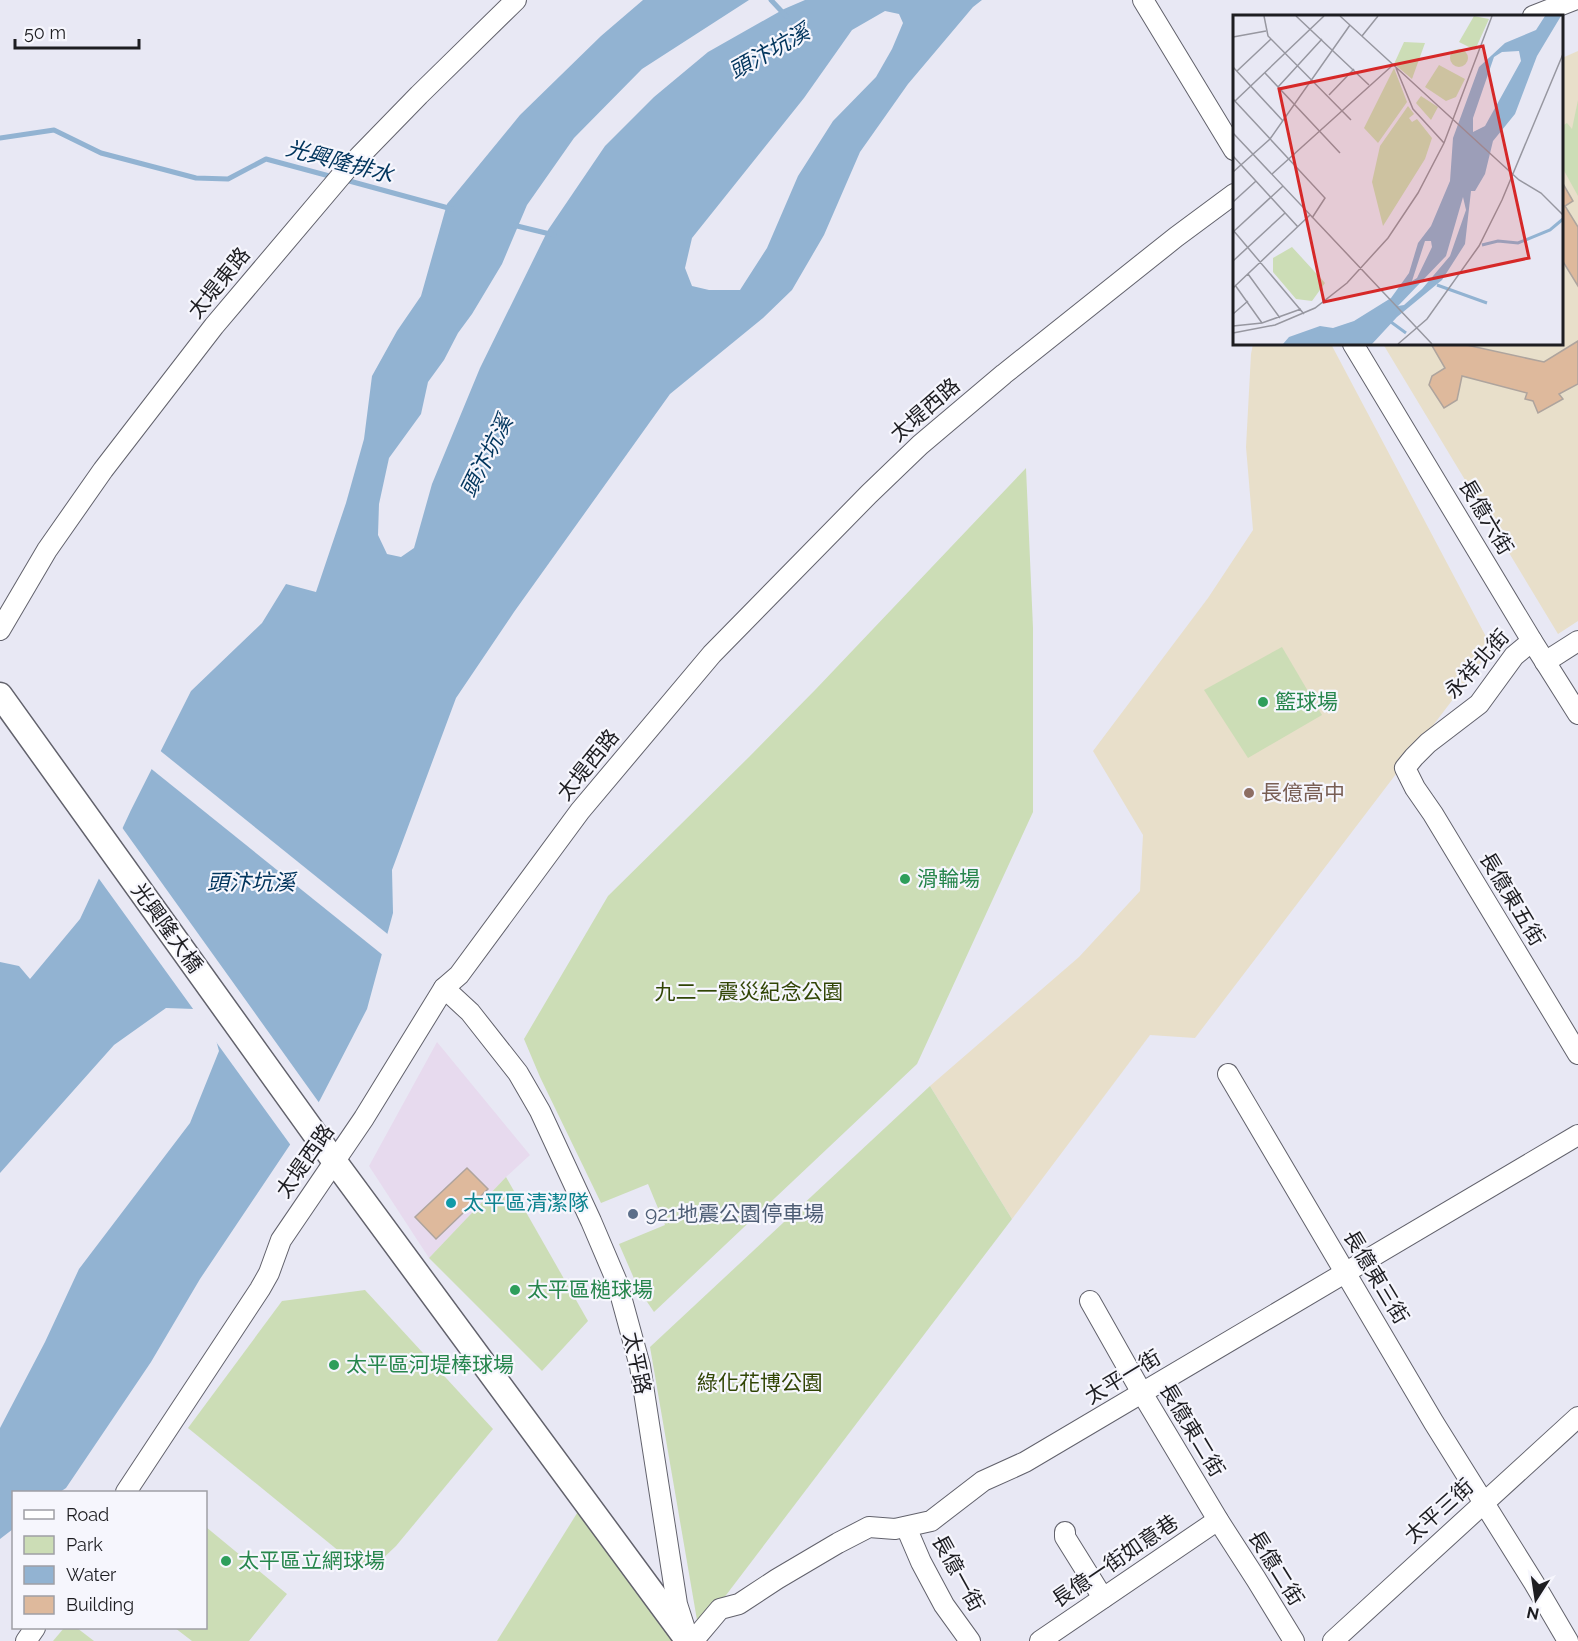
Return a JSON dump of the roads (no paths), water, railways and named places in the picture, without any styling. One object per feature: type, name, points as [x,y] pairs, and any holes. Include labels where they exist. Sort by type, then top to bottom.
[{"type":"street","name":"太堤東路","points":[[0,630],[47,550],[103,470],[214,326],[346,170],[516,0]]},
{"type":"street","points":[[1143,0],[1233,148]]},
{"type":"street","points":[[1536,15],[1574,0]]},
{"type":"street","name":"太堤西路","points":[[127,1491],[260,1289],[269,1274],[281,1240],[364,1118],[444,988],[459,975],[580,811],[704,663],[747,617],[920,445],[1004,374],[1176,237],[1233,195]]},
{"type":"street","name":"長億六街","points":[[1354,345],[1578,714]]},
{"type":"street","name":"永祥北街","points":[[1405,768],[1428,743],[1479,704],[1514,656],[1532,640]]},
{"type":"street","points":[[1545,662],[1578,641]]},
{"type":"street","name":"光興隆大橋","points":[[0,695],[335,1162]]},
{"type":"street","name":"長億東五街","points":[[1405,768],[1578,1054]]},
{"type":"street","name":"太平路","points":[[444,988],[470,1012],[518,1073],[540,1111],[617,1282],[640,1365],[677,1604],[690,1641]]},
{"type":"street","name":"長億東三街","points":[[1228,1074],[1434,1423],[1568,1641]]},
{"type":"street","name":"太平一街","points":[[690,1641],[720,1609],[739,1604],[777,1579],[868,1527],[896,1529],[931,1521],[983,1481],[1025,1462],[1578,1136]]},
{"type":"street","points":[[335,1162],[690,1641]]},
{"type":"street","name":"長億東二街","points":[[1090,1301],[1218,1520]]},
{"type":"street","name":"太平三街","points":[[1333,1641],[1578,1417]]},
{"type":"street","name":"長億一街如意巷","points":[[1040,1641],[1218,1520]]},
{"type":"street","name":"長億二街","points":[[1218,1520],[1294,1641]]},
{"type":"street","name":"長億一街","points":[[906,1527],[921,1562],[944,1605],[970,1641]]},
{"type":"street","points":[[1065,1532],[1065,1537],[1104,1598]]},
{"type":"water","name":"頭汴坑溪","points":[[643,0],[749,0],[642,69],[574,138],[527,205],[502,264],[458,333],[444,360],[428,382],[421,414],[389,458],[379,504],[378,535],[387,554],[401,557],[414,548],[432,484],[480,368],[548,230],[605,146],[654,97],[708,52],[784,9],[805,0],[982,0],[973,7],[908,84],[860,152],[824,235],[792,290],[763,318],[670,394],[514,612],[456,698],[392,870],[393,913],[367,1009],[320,1100],[200,1279],[151,1362],[66,1488],[62,1491],[12,1491],[12,1530],[0,1539],[0,1428],[45,1342],[79,1269],[190,1123],[219,1051],[210,1018],[194,1009],[166,1008],[114,1045],[0,1173],[0,962],[19,966],[30,979],[80,919],[131,810],[191,691],[262,623],[286,584],[316,592],[346,503],[364,439],[372,376],[397,331],[421,296],[447,204],[520,115],[601,36]],"holes":[[[885,11],[899,14],[903,23],[876,77],[833,121],[798,176],[767,248],[740,290],[709,290],[692,286],[685,268],[692,238],[804,98],[852,30]]]},
{"type":"waterway","points":[[771,0],[786,16]]},
{"type":"waterway","name":"光興隆排水","points":[[0,138],[54,130],[101,153],[196,178],[228,179],[266,159],[333,177]]},
{"type":"waterway","name":"光興隆排水","points":[[342,179],[452,209]]},
{"type":"waterway","name":"光興隆排水","points":[[513,225],[554,235]]},
{"type":"place","name":"籃球場","points":[[1263,702]]},
{"type":"place","name":"長億高中","points":[[1249,793]]},
{"type":"place","name":"滑輪場","points":[[905,879]]},
{"type":"place","name":"太平區清潔隊","points":[[451,1203]]},
{"type":"place","name":"921地震公園停車場","points":[[633,1214]]},
{"type":"place","name":"太平區槌球場","points":[[515,1290]]},
{"type":"place","name":"太平區河堤棒球場","points":[[334,1365]]},
{"type":"place","name":"太平區立網球場","points":[[226,1561]]},
{"type":"park label","name":"九二一震災紀念公園","points":[[749,992]]},
{"type":"park label","name":"綠化花博公園","points":[[760,1383]]}]
